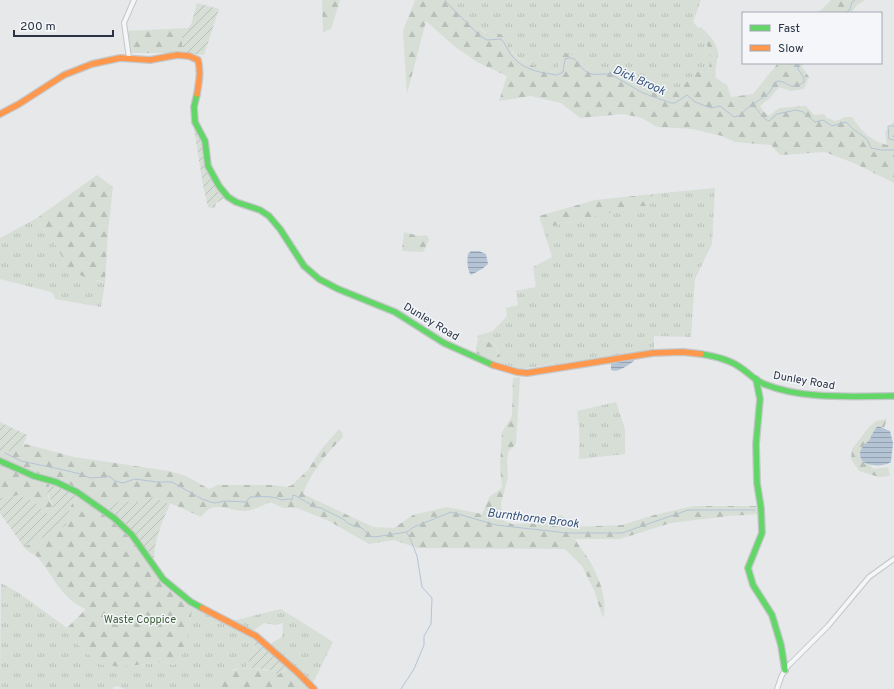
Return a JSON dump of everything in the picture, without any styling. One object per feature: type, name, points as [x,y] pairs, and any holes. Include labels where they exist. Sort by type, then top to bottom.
[{"type":"street","points":[[0,114],[30,98],[49,83],[73,70],[103,62],[129,58],[124,23],[134,0]]},
{"type":"street","name":"Dunley Road","points":[[129,58],[143,60],[188,56],[196,58],[199,63],[200,78],[194,109],[196,128],[205,141],[206,160],[210,170],[227,197],[238,203],[258,209],[271,218],[302,264],[326,283],[404,316],[447,345],[512,371],[527,373],[652,353],[683,352],[703,354],[724,359],[741,367],[756,379],[771,386],[825,396],[894,396]]},
{"type":"street","points":[[756,379],[760,399],[756,444],[757,483],[761,508],[762,533],[748,568],[753,585],[772,615],[785,670]]},
{"type":"street","points":[[0,461],[34,476],[56,482],[77,492],[114,518],[132,535],[163,580],[191,602],[256,636],[314,689]]},
{"type":"street","points":[[777,689],[785,670],[828,626],[869,577],[894,559]]},
{"type":"green space","points":[[322,0],[340,0],[331,29],[323,32]]},
{"type":"green space","points":[[415,0],[449,0],[473,24],[485,33],[501,34],[516,57],[531,65],[552,72],[558,70],[562,52],[576,56],[590,71],[603,67],[616,67],[630,78],[669,92],[682,86],[698,71],[708,75],[711,53],[705,42],[708,41],[708,39],[698,28],[701,27],[712,38],[716,45],[718,53],[715,72],[716,78],[727,85],[731,97],[753,94],[777,64],[804,64],[802,67],[809,77],[804,89],[791,91],[779,87],[771,97],[760,106],[769,116],[779,108],[806,106],[814,115],[824,114],[827,118],[836,121],[845,117],[852,117],[867,135],[876,141],[887,145],[885,132],[894,122],[894,183],[856,164],[825,152],[780,155],[771,145],[735,142],[722,136],[693,129],[657,127],[642,118],[623,114],[580,118],[561,103],[531,96],[499,101],[507,76],[477,62],[454,46],[426,21],[407,94],[403,31]]},
{"type":"green space","points":[[449,0],[701,0],[693,22],[708,39],[705,43],[711,53],[708,75],[698,71],[682,86],[669,92],[630,78],[616,67],[603,67],[590,71],[576,56],[559,60],[558,70],[552,72],[529,64],[519,58],[511,49],[473,24]]},
{"type":"green space","points":[[831,0],[865,0],[857,5],[852,12],[819,12]]},
{"type":"green space","points":[[197,3],[219,9],[204,55],[186,53],[182,45],[182,33],[191,25]]},
{"type":"green space","points":[[187,28],[182,33],[182,45],[186,53],[131,53],[127,31]]},
{"type":"green space","points":[[193,123],[203,142],[205,166],[225,198],[216,203],[215,208],[208,207]]},
{"type":"green space","points":[[97,175],[113,187],[108,231],[105,282],[82,276],[65,267],[58,249],[37,218]]},
{"type":"green space","points":[[715,188],[712,244],[695,279],[691,337],[654,336],[654,350],[521,369],[500,363],[497,348],[493,343],[480,339],[476,336],[493,331],[507,316],[506,308],[518,305],[516,291],[536,287],[533,267],[552,257],[543,228],[639,206],[647,206],[653,194]]},
{"type":"green space","points":[[653,194],[647,206],[639,206],[543,228],[539,216],[595,200]]},
{"type":"green space","points":[[37,218],[58,249],[65,267],[98,281],[105,282],[101,307],[55,299],[51,292],[0,279],[0,238]]},
{"type":"green space","points":[[404,232],[419,236],[427,235],[429,240],[423,252],[402,251]]},
{"type":"green space","points":[[478,338],[492,343],[497,348],[500,363],[475,354]]},
{"type":"green space","points":[[520,377],[516,444],[508,452],[508,478],[501,503],[502,520],[512,524],[546,523],[560,515],[567,519],[571,527],[622,525],[654,515],[694,506],[758,506],[759,514],[671,523],[620,539],[575,539],[589,560],[602,588],[604,603],[603,618],[594,590],[582,566],[565,549],[417,548],[394,540],[369,544],[329,521],[297,508],[283,508],[270,502],[255,509],[245,511],[221,507],[211,508],[201,517],[152,497],[143,502],[109,501],[108,511],[51,482],[48,495],[53,512],[52,515],[45,513],[34,501],[19,495],[5,498],[0,497],[0,452],[5,453],[10,450],[22,448],[25,444],[74,457],[169,471],[186,476],[209,489],[218,485],[272,485],[287,487],[292,485],[308,470],[320,451],[339,429],[342,432],[343,437],[310,478],[303,494],[373,527],[394,528],[413,515],[447,507],[482,514],[490,496],[502,488],[500,465],[502,432],[512,416],[513,378]]},
{"type":"green space","points":[[616,402],[625,429],[625,454],[579,459],[579,426],[577,411]]},
{"type":"green space","points":[[887,419],[884,428],[878,426],[875,429],[861,450],[860,458],[874,469],[888,467],[890,476],[879,477],[859,471],[851,459],[852,449],[869,427],[876,421]]},
{"type":"green space","points":[[0,422],[27,435],[22,448],[5,453],[0,452]]},
{"type":"green space","points":[[51,482],[79,496],[71,506],[66,526],[55,530],[24,547],[0,513],[0,497],[5,498],[19,495],[34,501],[45,513],[52,514],[52,505],[47,490]]},
{"type":"green space","name":"Waste Coppice","points":[[79,496],[109,516],[130,536],[151,566],[193,605],[188,633],[179,661],[175,665],[160,662],[123,667],[102,665],[73,640],[67,628],[86,609],[65,595],[38,558],[24,547],[55,530],[66,526],[71,506]]},
{"type":"green space","points":[[152,497],[170,504],[157,537],[154,558],[151,559],[134,533],[108,511],[109,501],[143,502]]},
{"type":"green space","points":[[1,583],[19,593],[67,628],[73,640],[102,665],[133,666],[160,662],[174,665],[179,661],[188,633],[193,605],[257,639],[246,668],[234,669],[218,684],[215,689],[124,689],[118,686],[113,687],[113,689],[0,689]]},
{"type":"green space","points":[[281,609],[333,642],[312,685],[270,646],[273,642],[282,637],[283,623],[276,625],[264,623],[252,632],[232,621]]},
{"type":"green space","points":[[257,639],[289,667],[278,675],[275,672],[267,670],[246,668]]},
{"type":"green space","points":[[290,667],[313,689],[215,689],[227,673],[235,670],[253,668],[281,673]]},
{"type":"water","points":[[471,251],[479,251],[486,254],[488,264],[471,275],[467,262],[468,254]]},
{"type":"water","points":[[634,358],[634,361],[623,368],[614,371],[611,370],[611,363]]},
{"type":"water","points":[[878,426],[890,431],[893,443],[891,462],[877,466],[863,462],[860,452],[862,447],[870,439]]},
{"type":"waterway","name":"Dick Brook","points":[[445,0],[480,36],[487,40],[501,39],[513,57],[527,68],[557,75],[563,72],[565,59],[572,58],[587,72],[593,74],[612,75],[643,93],[671,103],[675,103],[687,95],[695,102],[711,108],[720,106],[734,117],[741,115],[746,109],[768,94],[777,81],[781,81],[792,86],[799,85],[804,82],[804,78],[798,69],[799,64]]},
{"type":"waterway","name":"Dick Brook","points":[[847,12],[850,9],[852,2],[855,0]]},
{"type":"waterway","points":[[753,106],[764,118],[769,121],[777,114],[796,110],[803,112],[815,122],[823,120],[832,126],[846,122],[867,139],[871,148],[894,150]]},
{"type":"waterway","points":[[894,126],[888,126],[889,139],[894,140]]},
{"type":"waterway","name":"Burnthorne Brook","points":[[5,453],[21,461],[64,470],[90,478],[109,476],[115,481],[123,483],[135,479],[157,482],[172,482],[202,499],[214,503],[226,501],[246,502],[250,497],[270,497],[281,500],[292,500],[293,495],[315,507],[321,508],[343,519],[349,524],[362,528],[370,536],[375,537],[407,532],[414,527],[451,512],[496,525],[567,533],[622,533],[688,510],[755,510]]},
{"type":"waterway","points":[[401,689],[414,669],[424,645],[424,636],[431,624],[432,598],[422,587],[417,556],[407,533]]},
{"type":"traffic: fast","points":[[197,94],[194,107],[195,122],[205,141],[208,166],[219,186],[228,197],[236,202],[260,210],[269,216],[280,229],[304,266],[319,279],[338,289],[395,312],[444,343],[493,365]]},
{"type":"traffic: fast","points":[[701,354],[730,361],[764,384],[795,393],[828,396],[894,396]]},
{"type":"traffic: fast","points":[[756,379],[760,399],[756,444],[757,483],[761,508],[762,533],[748,568],[753,585],[772,615],[781,645],[785,670]]},
{"type":"traffic: fast","points":[[0,461],[34,476],[56,482],[77,492],[114,518],[132,535],[163,579],[191,602],[202,608]]},
{"type":"traffic: slow","points":[[0,114],[19,104],[64,75],[92,64],[120,58],[150,60],[177,55],[189,56],[198,60],[200,73],[197,94]]},
{"type":"traffic: slow","points":[[493,365],[517,372],[527,373],[653,353],[683,352],[701,354]]},
{"type":"traffic: slow","points":[[202,608],[256,636],[314,689]]}]
